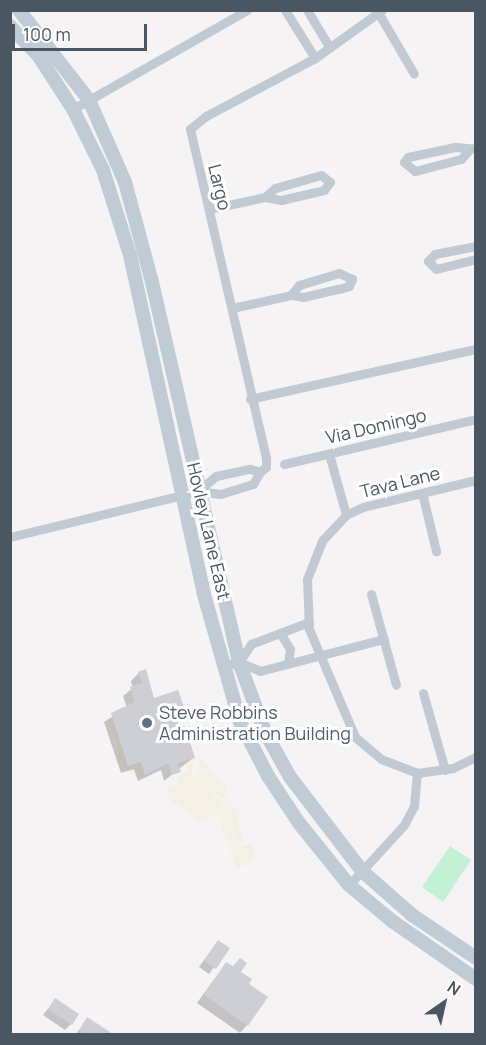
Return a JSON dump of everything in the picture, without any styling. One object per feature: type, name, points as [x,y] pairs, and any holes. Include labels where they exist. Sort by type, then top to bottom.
[{"type":"main road","name":"Hovley Lane East","points":[[19,10],[89,100],[136,217],[239,662],[265,732],[290,777],[363,871],[412,915],[476,958]]},
{"type":"main road","name":"Hovley Lane East","points":[[10,26],[38,55],[73,109],[103,170],[130,255],[223,666],[240,722],[268,776],[299,823],[350,885],[392,921],[476,979]]},
{"type":"street","points":[[73,109],[247,10]]},
{"type":"street","points":[[285,10],[315,58]]},
{"type":"street","points":[[308,10],[330,48]]},
{"type":"street","points":[[380,12],[414,74]]},
{"type":"street","name":"Largo","points":[[260,472],[266,467],[266,458],[250,399],[232,308],[190,129],[206,116],[315,58],[380,12]]},
{"type":"street","points":[[455,147],[472,150],[461,159],[415,171],[404,162],[408,157],[455,147]]},
{"type":"street","points":[[209,209],[265,197],[281,200],[324,190],[330,182],[321,175],[275,188],[265,197]]},
{"type":"street","points":[[476,246],[435,254],[428,261],[436,268],[476,259]]},
{"type":"street","points":[[232,308],[291,294],[303,297],[339,289],[349,286],[352,279],[339,273],[299,285],[291,294]]},
{"type":"street","points":[[250,399],[476,349]]},
{"type":"street","name":"Via Domingo","points":[[284,464],[476,419]]},
{"type":"street","points":[[329,454],[346,515]]},
{"type":"street","points":[[10,537],[183,493],[198,491],[221,494],[253,484],[260,472],[250,469],[216,476],[198,491]]},
{"type":"street","name":"Tava Lane","points":[[476,480],[363,507],[346,515],[322,541],[311,563],[307,579],[309,622],[318,657],[355,737],[381,759],[417,773],[445,770],[476,757]]},
{"type":"street","points":[[422,493],[436,551]]},
{"type":"street","points":[[371,594],[396,685]]},
{"type":"street","points":[[239,662],[252,644],[309,622]]},
{"type":"street","points":[[280,633],[290,649],[288,664]]},
{"type":"street","points":[[223,666],[239,662],[260,671],[384,639]]},
{"type":"street","points":[[423,693],[445,770]]},
{"type":"street","points":[[350,885],[404,825],[414,806],[417,773]]},
{"type":"green space","points":[[450,846],[471,860],[443,902],[422,887]]},
{"type":"sand","points":[[112,717],[128,766],[141,762],[145,775],[151,774],[137,778],[118,763],[118,744],[107,718]]},
{"type":"sand","points":[[199,756],[224,785],[235,810],[242,810],[236,814],[244,843],[237,841],[226,802],[195,776]]},
{"type":"sand","points":[[195,758],[192,775],[227,807],[235,842],[242,846],[252,843],[255,857],[249,863],[237,868],[217,814],[201,821],[170,800],[166,788],[179,783],[176,775],[188,771],[185,761]]},
{"type":"building","name":"Steve Robbins Administration Building","points":[[146,669],[154,698],[178,690],[185,710],[175,713],[179,727],[185,726],[195,758],[178,763],[181,772],[172,775],[168,763],[145,775],[141,762],[128,766],[111,713],[135,702],[130,687],[142,683],[138,672]]},
{"type":"building","points":[[218,940],[230,948],[216,969],[204,961]]},
{"type":"building","points":[[240,958],[247,963],[241,972],[252,979],[249,984],[268,997],[248,1026],[204,995],[226,962],[233,966]]},
{"type":"building","points":[[55,998],[79,1014],[72,1025],[48,1009]]},
{"type":"building","points":[[87,1017],[113,1034],[84,1034],[79,1031]]},
{"type":"place","name":"Steve Robbins Administration Building","points":[[147,723]]}]
